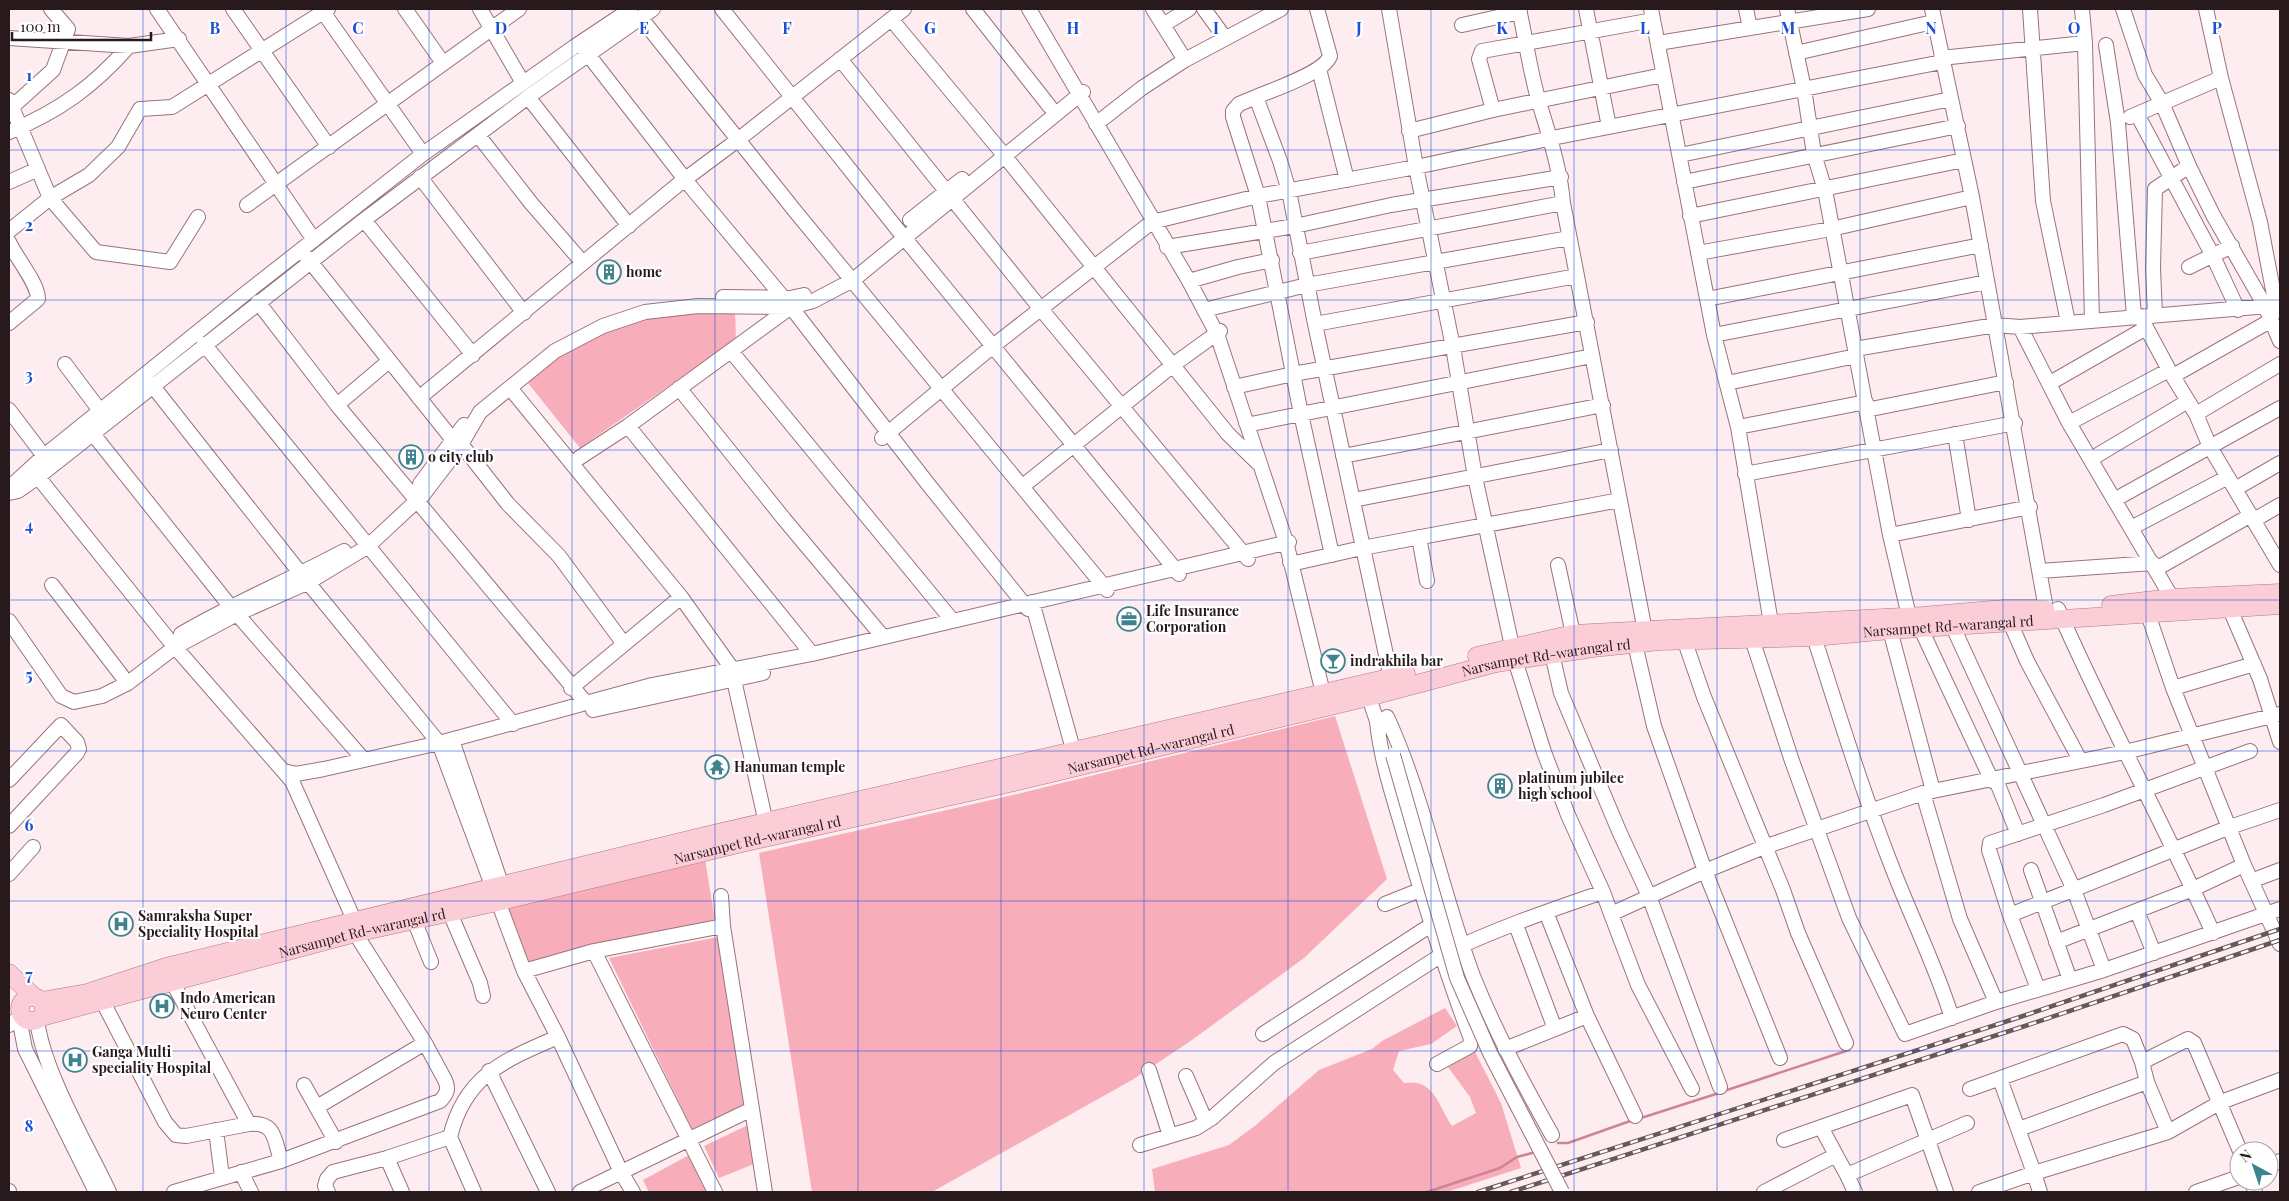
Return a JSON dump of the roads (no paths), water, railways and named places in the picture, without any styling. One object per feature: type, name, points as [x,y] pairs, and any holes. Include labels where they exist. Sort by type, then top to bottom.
[{"type":"main road","name":"Narsampet Rd-warangal rd","points":[[26,1012],[166,968],[355,928],[499,894],[746,842],[1076,759],[1514,653],[1573,634],[1640,637],[1685,642],[1814,637],[2010,622],[2056,613],[2172,598],[2280,593]]},
{"type":"main road","name":"Narsampet Rd-warangal rd","points":[[1514,653],[1552,654],[1640,637],[1771,623],[2004,609],[2056,613],[2148,614],[2280,605]]},
{"type":"main road","name":"Narsampet Rd-warangal rd","points":[[26,1012],[103,1002],[355,928],[450,913],[499,894],[766,823],[1076,759],[1325,693],[1376,687]]},
{"type":"main road","points":[[9,973],[26,1012]]},
{"type":"street","points":[[51,9],[79,43]]},
{"type":"street","points":[[157,9],[275,184],[309,251],[389,361],[422,395]]},
{"type":"street","points":[[233,9],[329,147]]},
{"type":"street","points":[[405,9],[443,62]]},
{"type":"street","points":[[480,9],[522,83]]},
{"type":"street","points":[[247,205],[519,9]]},
{"type":"street","points":[[9,493],[18,491],[96,432],[151,379],[309,251],[423,154],[577,45],[634,15],[653,9]]},
{"type":"street","points":[[714,9],[792,101]]},
{"type":"street","points":[[722,9],[792,101],[899,235],[1177,571]]},
{"type":"street","points":[[422,395],[527,311],[580,264],[739,144],[843,61],[904,9]]},
{"type":"street","points":[[893,20],[912,9]]},
{"type":"street","points":[[973,9],[1053,104]]},
{"type":"street","points":[[982,9],[1053,104]]},
{"type":"street","points":[[1029,9],[1079,90]]},
{"type":"street","points":[[1037,9],[1097,123],[1218,332],[1290,551],[1325,693]]},
{"type":"street","points":[[1153,9],[1185,60]]},
{"type":"street","points":[[1163,25],[1189,9]]},
{"type":"street","points":[[1204,9],[1226,38]]},
{"type":"street","points":[[1097,123],[1142,88],[1185,60],[1226,38],[1257,14],[1281,9]]},
{"type":"street","points":[[1317,9],[1330,56],[1328,61],[1319,69],[1239,104],[1233,112],[1233,117],[1258,196],[1266,230],[1301,414],[1332,555]]},
{"type":"street","points":[[1389,9],[1409,131],[1453,347],[1475,477],[1514,653],[1544,752],[1568,815],[1603,892],[1638,985],[1692,1089]]},
{"type":"street","points":[[1586,9],[1609,127]]},
{"type":"street","points":[[1746,9],[1750,28]]},
{"type":"street","points":[[1658,43],[1750,28],[1788,16],[1868,9]]},
{"type":"street","points":[[2030,9],[2043,201],[2068,322]]},
{"type":"street","points":[[2082,9],[2086,43],[2092,320]]},
{"type":"street","points":[[2123,9],[2145,75],[2162,103],[2189,166],[2232,246],[2274,306]]},
{"type":"street","points":[[2206,9],[2260,222],[2274,306],[2270,321],[2280,341]]},
{"type":"street","points":[[9,231],[50,198],[89,175],[118,147],[140,109],[172,107],[324,10],[423,154]]},
{"type":"street","points":[[1462,26],[1519,11],[1539,102],[1552,138],[1560,177],[1569,238],[1587,322],[1620,500],[1654,726],[1705,870],[1780,1058]]},
{"type":"street","points":[[9,488],[44,456],[101,412],[206,343],[261,299],[309,251],[366,218],[585,57],[634,15]]},
{"type":"street","points":[[634,15],[847,279],[937,388],[1023,486],[1105,588]]},
{"type":"street","points":[[1493,110],[1479,59],[1480,53],[1526,42],[1589,32],[1652,15],[1714,335],[1738,427],[1771,623]]},
{"type":"street","points":[[1788,16],[1804,89],[1814,154],[1825,190],[1890,535],[1908,616]]},
{"type":"street","points":[[1796,53],[1932,16],[1958,126],[1972,197],[2030,507],[2040,571],[2056,613],[2143,790],[2175,850],[2212,933]]},
{"type":"street","points":[[893,20],[1004,150],[1228,434],[1260,466]]},
{"type":"street","points":[[68,29],[53,70],[10,104],[14,130],[38,169],[50,198],[96,252],[170,262],[198,217]]},
{"type":"street","points":[[9,38],[129,46],[179,39]]},
{"type":"street","points":[[883,432],[989,344],[1151,217],[1416,167],[1941,60],[2086,43]]},
{"type":"street","points":[[577,45],[883,432],[1026,607],[1076,759]]},
{"type":"street","points":[[2106,45],[2118,123],[2140,320],[2196,414],[2210,447],[2279,562]]},
{"type":"street","points":[[14,130],[49,114],[80,94],[107,71],[129,46]]},
{"type":"street","points":[[843,61],[952,192],[1246,556]]},
{"type":"street","points":[[1319,69],[1347,180]]},
{"type":"street","points":[[1409,131],[1493,110],[1663,75]]},
{"type":"street","points":[[2118,123],[2222,78]]},
{"type":"street","points":[[1004,150],[1053,104],[1079,90]]},
{"type":"street","points":[[579,458],[628,426],[731,350],[782,305],[847,279],[1079,90]]},
{"type":"street","points":[[530,96],[632,223]]},
{"type":"street","points":[[1256,96],[1289,191],[1300,253],[1353,500],[1362,548],[1376,687],[1382,720],[1458,978],[1494,1061],[1562,1192]]},
{"type":"street","points":[[1680,155],[1952,99]]},
{"type":"street","points":[[2137,114],[2213,256],[2238,310]]},
{"type":"street","points":[[1684,182],[1958,126]]},
{"type":"street","points":[[476,137],[580,264]]},
{"type":"street","points":[[1690,216],[1825,190],[1964,160]]},
{"type":"street","points":[[2155,315],[2153,196],[2159,184],[2189,166]]},
{"type":"street","points":[[9,182],[38,169]]},
{"type":"street","points":[[421,176],[527,311]]},
{"type":"street","points":[[1169,246],[1295,226],[1423,200],[1560,177]]},
{"type":"street","points":[[1698,253],[1831,229],[1972,197]]},
{"type":"street","points":[[1300,253],[1563,203]]},
{"type":"street","points":[[366,218],[475,353]]},
{"type":"street","points":[[1206,309],[1307,285],[1569,238]]},
{"type":"street","points":[[9,242],[18,262],[38,290],[38,299],[9,323]]},
{"type":"street","points":[[1707,299],[1981,245]]},
{"type":"street","points":[[2189,267],[2232,246]]},
{"type":"street","points":[[309,251],[508,504],[559,556],[624,644]]},
{"type":"street","points":[[1190,281],[1238,267],[1272,260]]},
{"type":"street","points":[[1315,324],[1577,276]]},
{"type":"street","points":[[1714,335],[1987,282]]},
{"type":"street","points":[[457,441],[474,410],[550,344],[599,318],[643,303],[697,297],[782,305]]},
{"type":"street","points":[[261,299],[340,402],[417,494],[571,688],[586,703]]},
{"type":"street","points":[[102,696],[122,676],[175,642],[236,609],[308,577],[367,541],[417,494],[480,412],[555,351],[603,326],[645,312],[698,306],[782,305]]},
{"type":"street","points":[[2050,383],[2140,320],[2155,315],[2274,306]]},
{"type":"street","points":[[1727,383],[1855,353],[1995,325],[2020,327],[2092,320],[2140,320]]},
{"type":"street","points":[[2069,423],[2171,373],[2270,321]]},
{"type":"street","points":[[1236,388],[1293,374],[1325,370],[1587,322]]},
{"type":"street","points":[[2020,327],[2069,423],[2172,598]]},
{"type":"street","points":[[1023,486],[1173,365],[1218,332]]},
{"type":"street","points":[[206,343],[513,724]]},
{"type":"street","points":[[731,350],[952,620]]},
{"type":"street","points":[[1248,424],[1592,356]]},
{"type":"street","points":[[340,402],[389,361]]},
{"type":"street","points":[[65,364],[101,412]]},
{"type":"street","points":[[2196,414],[2280,364]]},
{"type":"street","points":[[151,379],[445,746],[499,894],[524,971],[558,1037],[621,1172],[633,1192]]},
{"type":"street","points":[[1738,427],[2006,382]]},
{"type":"street","points":[[513,385],[579,458],[686,594],[736,672],[766,823]]},
{"type":"street","points":[[513,385],[681,597],[736,672]]},
{"type":"street","points":[[679,388],[882,637]]},
{"type":"street","points":[[2091,459],[2188,401]]},
{"type":"street","points":[[1343,456],[1603,405]]},
{"type":"street","points":[[2114,500],[2280,408]]},
{"type":"street","points":[[9,410],[44,456]]},
{"type":"street","points":[[1745,474],[1874,448],[2014,423]]},
{"type":"street","points":[[1248,424],[1260,466],[1290,551]]},
{"type":"street","points":[[628,426],[812,654]]},
{"type":"street","points":[[96,432],[236,609],[364,760]]},
{"type":"street","points":[[1954,434],[1969,520]]},
{"type":"street","points":[[1353,500],[1611,450]]},
{"type":"street","points":[[2235,489],[2280,463]]},
{"type":"street","points":[[40,475],[175,642],[294,777],[355,928],[425,1043],[448,1086],[446,1095],[440,1101],[336,1142],[281,1161],[174,1192]]},
{"type":"street","points":[[2131,528],[2228,477]]},
{"type":"street","points":[[294,777],[364,760],[445,746],[513,724],[652,685],[736,672],[1246,556],[1290,551],[1332,555],[1620,500]]},
{"type":"street","points":[[2040,571],[2154,566],[2280,505]]},
{"type":"street","points":[[1890,535],[2030,507]]},
{"type":"street","points":[[1419,537],[1427,581]]},
{"type":"street","points":[[1558,566],[1573,634]]},
{"type":"street","points":[[52,585],[122,676]]},
{"type":"street","points":[[571,688],[681,597]]},
{"type":"street","points":[[294,777],[362,768],[736,672],[952,620],[1026,607]]},
{"type":"street","points":[[2230,609],[2276,715],[2280,742]]},
{"type":"street","points":[[2148,614],[2173,688],[2204,767],[2244,865],[2280,944]]},
{"type":"street","points":[[9,621],[61,696],[74,702],[102,696],[128,683],[175,642]]},
{"type":"street","points":[[2010,622],[2027,661],[2080,760]]},
{"type":"street","points":[[1953,627],[2074,890],[2104,970]]},
{"type":"street","points":[[1921,629],[2018,834]]},
{"type":"street","points":[[1890,630],[1928,792],[1937,849],[1960,919],[1996,1002]]},
{"type":"street","points":[[1814,637],[1870,810],[1892,868],[1934,964],[1952,1018]]},
{"type":"street","points":[[1752,639],[1792,761],[1849,918],[1905,1034],[1996,1002],[2104,970],[2280,909]]},
{"type":"street","points":[[1685,642],[1704,697],[1764,847],[1784,890],[1798,933],[1846,1043]]},
{"type":"street","points":[[1552,654],[1561,693],[1619,831],[1649,896],[1720,1087]]},
{"type":"street","points":[[2173,688],[2254,664]]},
{"type":"street","points":[[1611,914],[1705,870],[1764,847],[1928,792],[2125,752],[2276,715]]},
{"type":"street","points":[[1382,720],[1382,758],[1440,956],[1472,1043],[1437,1064]]},
{"type":"street","points":[[1382,720],[1404,756],[1463,945],[1505,1049],[1552,1135]]},
{"type":"street","points":[[9,780],[61,725],[77,742],[79,749],[77,754],[9,826]]},
{"type":"street","points":[[2038,989],[2010,915],[1989,846],[1993,841],[2143,790],[2250,750]]},
{"type":"street","points":[[2010,915],[2230,827],[2280,810]]},
{"type":"street","points":[[9,874],[33,847]]},
{"type":"street","points":[[2056,942],[2193,889],[2244,865]]},
{"type":"street","points":[[2031,870],[2070,980]]},
{"type":"street","points":[[2251,881],[2280,870]]},
{"type":"street","points":[[1385,904],[1420,890]]},
{"type":"street","points":[[1140,1145],[1206,1122],[1226,1107],[1274,1063],[1440,956],[1546,912],[1603,892]]},
{"type":"street","points":[[721,896],[723,926],[765,1192]]},
{"type":"street","points":[[2137,911],[2154,953]]},
{"type":"street","points":[[1546,912],[1587,1016],[1635,1116]]},
{"type":"street","points":[[450,913],[480,983],[483,996]]},
{"type":"street","points":[[414,920],[431,962]]},
{"type":"street","points":[[1263,1034],[1431,925]]},
{"type":"street","points":[[1516,925],[1555,1029]]},
{"type":"street","points":[[524,971],[594,951],[723,926]]},
{"type":"street","points":[[594,951],[690,1138],[715,1192]]},
{"type":"street","points":[[173,983],[249,1124]]},
{"type":"street","points":[[103,1002],[165,1122],[176,1135],[263,1123],[268,1126],[281,1161]]},
{"type":"street","points":[[26,1012],[22,1028],[25,1049],[96,1192]]},
{"type":"street","points":[[26,1012],[38,1032],[58,1086],[110,1192]]},
{"type":"street","points":[[1505,1049],[1587,1016]]},
{"type":"street","points":[[1970,1089],[2123,1034],[2133,1039],[2168,1132]]},
{"type":"street","points":[[474,1192],[450,1137],[454,1120],[469,1092],[499,1064],[558,1037]]},
{"type":"street","points":[[2142,1062],[2190,1040],[2194,1043],[2221,1102],[2236,1141]]},
{"type":"street","points":[[317,1107],[425,1043]]},
{"type":"street","points":[[1149,1070],[1170,1136]]},
{"type":"street","points":[[490,1071],[548,1192]]},
{"type":"street","points":[[1186,1076],[1206,1122]]},
{"type":"street","points":[[2000,1079],[2040,1192]]},
{"type":"street","points":[[1978,1192],[2168,1132],[2221,1102],[2280,1080]]},
{"type":"street","points":[[2019,1129],[2148,1082]]},
{"type":"street","points":[[304,1085],[336,1142]]},
{"type":"street","points":[[1784,1140],[1912,1095],[1946,1192]]},
{"type":"street","points":[[580,1192],[752,1109]]},
{"type":"street","points":[[1847,1175],[1967,1123]]},
{"type":"street","points":[[1821,1127],[1855,1192]]},
{"type":"street","points":[[216,1130],[222,1177]]},
{"type":"street","points":[[328,1192],[326,1179],[333,1172],[387,1158],[450,1137]]},
{"type":"street","points":[[1764,1192],[1836,1155]]},
{"type":"street","points":[[387,1158],[402,1192]]},
{"type":"street","points":[[241,1172],[251,1192]]},
{"type":"street","points":[[2196,1192],[2229,1180]]},
{"type":"waterway","points":[[1724,1091],[1849,1050]]},
{"type":"waterway","points":[[1638,1119],[1719,1093]]},
{"type":"waterway","points":[[1558,1143],[1568,1143],[1633,1120]]},
{"type":"waterway","points":[[1427,1192],[1500,1168],[1517,1157],[1532,1153]]},
{"type":"railway","points":[[1478,1192],[2020,1017],[2280,929]]},
{"type":"railway","points":[[1511,1192],[2025,1026],[2280,940]]},
{"type":"place","name":"home","points":[[609,272]]},
{"type":"place","name":"o city club","points":[[411,457]]},
{"type":"place","name":"Life Insurance Corporation","points":[[1129,619]]},
{"type":"place","name":"indrakhila bar","points":[[1333,661]]},
{"type":"place","name":"Hanuman temple","points":[[717,767]]},
{"type":"place","name":"platinum jubilee high school","points":[[1500,786]]},
{"type":"place","name":"Samraksha Super Speciality Hospital","points":[[121,924]]},
{"type":"place","name":"Indo American Neuro Center","points":[[162,1006]]},
{"type":"place","name":"Ganga Multi speciality Hospital","points":[[75,1060]]}]
